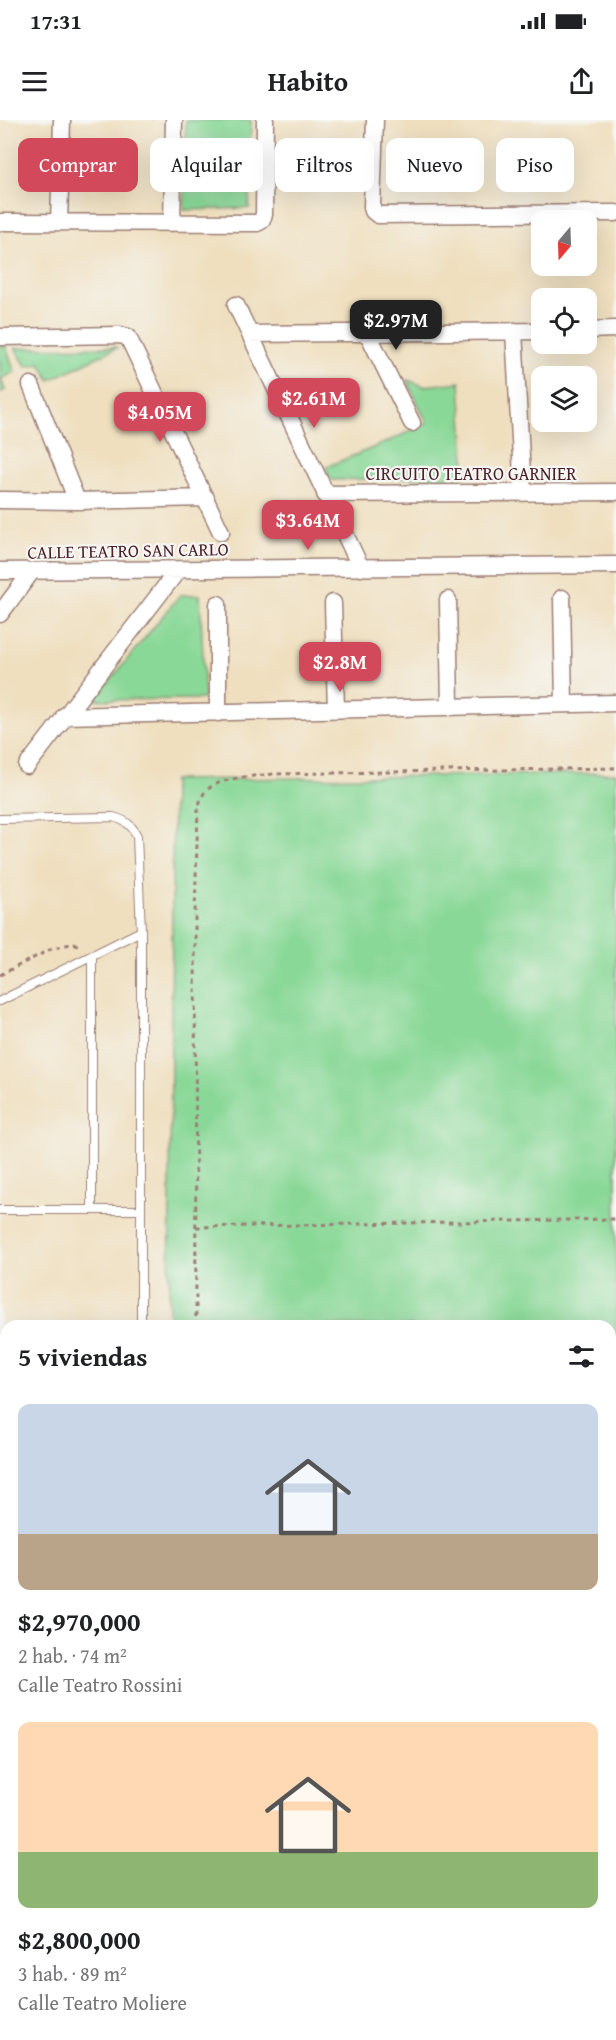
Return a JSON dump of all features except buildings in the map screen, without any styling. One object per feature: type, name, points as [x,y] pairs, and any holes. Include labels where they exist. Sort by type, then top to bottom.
[{"type":"street","points":[[59,222],[62,120]]},
{"type":"street","points":[[172,223],[174,120]]},
{"type":"street","points":[[0,222],[261,221],[264,215],[265,120]]},
{"type":"street","points":[[375,120],[372,207],[378,215],[616,213]]},
{"type":"street","points":[[236,305],[361,568]]},
{"type":"street","points":[[597,330],[616,329]]},
{"type":"street","points":[[514,331],[523,493]]},
{"type":"street","points":[[250,334],[531,331]]},
{"type":"street","points":[[368,334],[412,423]]},
{"type":"street","points":[[0,337],[120,335],[128,337],[221,532]]},
{"type":"street","points":[[31,385],[77,501]]},
{"type":"street","name":"CIRCUITO TEATRO GARNIER","points":[[325,494],[616,492]]},
{"type":"street","points":[[0,500],[206,498]]},
{"type":"street","name":"CALLE TEATRO SAN CARLO","points":[[0,571],[616,564]]},
{"type":"street","points":[[27,766],[178,570]]},
{"type":"street","points":[[0,614],[33,571]]},
{"type":"street","points":[[562,598],[564,704]]},
{"type":"street","points":[[448,600],[450,706]]},
{"type":"street","points":[[333,603],[336,710]]},
{"type":"street","points":[[218,604],[218,713]]},
{"type":"street","points":[[64,716],[616,703]]},
{"type":"lane","points":[[0,819],[113,817],[133,827],[137,837],[141,931],[141,1320]]},
{"type":"lane","points":[[0,1001],[141,931]]},
{"type":"lane","points":[[92,956],[92,1210]]},
{"type":"lane","points":[[0,1210],[141,1210]]},
{"type":"path","points":[[196,1320],[195,913],[198,808],[203,794],[217,784],[240,778],[274,774],[616,768]]},
{"type":"path","points":[[0,975],[51,949],[74,943],[92,956]]},
{"type":"path","points":[[196,1227],[616,1219]]},
{"type":"green space","points":[[186,120],[251,120],[251,138],[186,138]]},
{"type":"green space","points":[[184,192],[249,192],[249,208],[184,210]]},
{"type":"green space","points":[[0,345],[5,345],[15,372],[1,379],[5,390],[0,393]]},
{"type":"green space","points":[[118,347],[50,380],[40,363],[26,366],[15,348]]},
{"type":"green space","points":[[407,380],[424,386],[460,382],[466,477],[331,480],[326,467],[427,423]]},
{"type":"green space","points":[[180,595],[200,595],[205,699],[94,700]]},
{"type":"green space","points":[[616,773],[616,1320],[169,1320],[173,780]]}]
